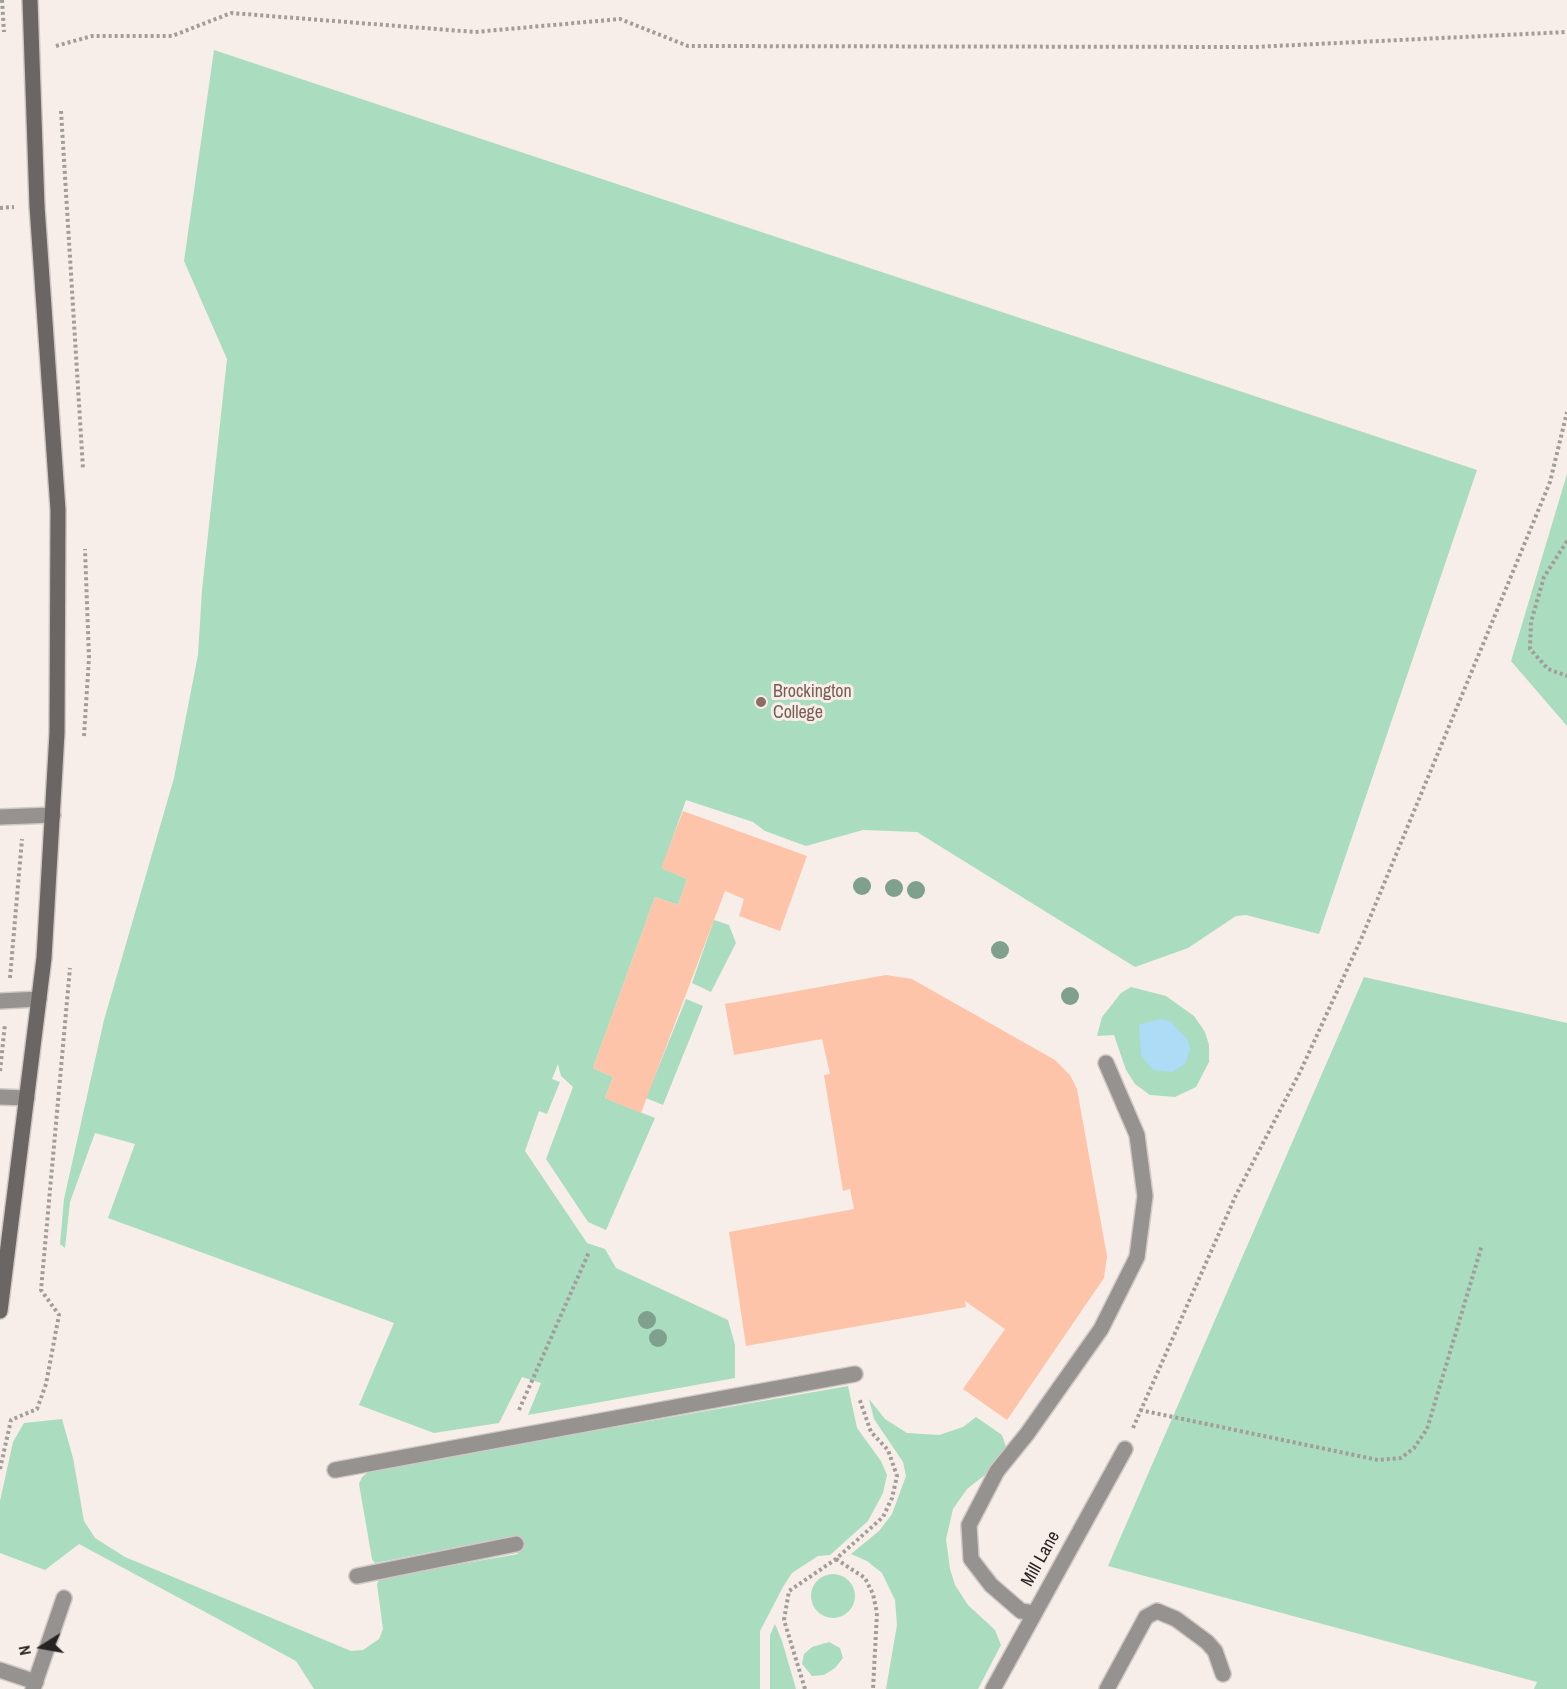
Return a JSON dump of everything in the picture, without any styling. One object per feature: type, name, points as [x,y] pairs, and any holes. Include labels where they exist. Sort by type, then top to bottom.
[{"type":"main road","points":[[0,1311],[39,999],[57,733],[58,510],[37,206],[30,0]]},
{"type":"street","points":[[0,817],[53,814]]},
{"type":"street","points":[[4,1001],[39,999]]},
{"type":"street","points":[[1034,1614],[1021,1611],[991,1585],[971,1559],[969,1525],[997,1471],[1027,1434],[1101,1329],[1137,1257],[1145,1196],[1137,1135],[1106,1063]]},
{"type":"street","points":[[0,1097],[27,1098]]},
{"type":"street","points":[[335,1470],[855,1374]]},
{"type":"street","name":"Mill Lane","points":[[993,1689],[1125,1449]]},
{"type":"street","points":[[357,1576],[516,1544]]},
{"type":"street","points":[[0,1670],[34,1686],[64,1598]]},
{"type":"street","points":[[1107,1689],[1146,1617],[1157,1611],[1176,1618],[1207,1641],[1215,1651],[1223,1674]]},
{"type":"path","points":[[2,0],[4,44]]},
{"type":"path","points":[[32,53],[92,36],[172,36],[231,13],[475,32],[620,19],[688,46],[1254,47],[1567,32]]},
{"type":"path","points":[[16,196],[19,218]]},
{"type":"path","points":[[1125,1449],[1140,1410],[1236,1195],[1301,1070],[1366,926],[1550,482],[1567,412]]},
{"type":"path","points":[[1567,541],[1544,577],[1531,622],[1530,649],[1548,669],[1567,676]]},
{"type":"path","points":[[0,1071],[4,1001],[24,816]]},
{"type":"path","points":[[1140,1410],[1378,1460],[1401,1458],[1413,1448],[1427,1429],[1482,1245]]},
{"type":"path","points":[[507,1439],[589,1252]]},
{"type":"path","points":[[805,1689],[784,1620],[789,1591],[836,1559],[883,1517],[892,1498],[897,1476],[888,1450],[871,1432],[857,1392],[855,1374]]},
{"type":"path","points":[[836,1559],[865,1578],[873,1594],[877,1613],[873,1689]]},
{"type":"green space","points":[[214,50],[1477,470],[1319,934],[1246,915],[1236,916],[1188,948],[1135,967],[917,832],[863,830],[806,846],[765,831],[753,822],[686,800],[662,868],[687,879],[678,905],[655,897],[593,1068],[613,1077],[605,1098],[655,1118],[606,1230],[588,1222],[546,1159],[573,1087],[561,1076],[558,1064],[552,1079],[560,1082],[547,1114],[539,1111],[525,1151],[587,1243],[605,1249],[616,1268],[728,1320],[735,1345],[735,1378],[528,1415],[541,1383],[522,1377],[499,1423],[434,1433],[359,1405],[394,1323],[108,1218],[135,1144],[95,1133],[70,1202],[65,1248],[60,1244],[64,1199],[104,1020],[174,778],[198,655],[202,590],[227,359],[184,261]]},
{"type":"green space","points":[[1567,474],[1567,726],[1511,661]]},
{"type":"green space","points":[[714,920],[729,925],[736,943],[711,992],[692,983]]},
{"type":"green space","points":[[1364,977],[1567,1023],[1567,1689],[1534,1689],[1537,1682],[1108,1566]]},
{"type":"green space","points":[[1131,987],[1166,996],[1194,1016],[1205,1032],[1209,1045],[1209,1062],[1196,1087],[1175,1097],[1150,1095],[1135,1084],[1126,1070],[1114,1035],[1097,1036],[1102,1017],[1121,993]]},
{"type":"green space","points":[[686,999],[703,1006],[663,1105],[646,1098]]},
{"type":"green space","points":[[848,1386],[857,1428],[881,1461],[887,1475],[883,1493],[868,1521],[830,1555],[818,1556],[792,1573],[783,1587],[760,1631],[760,1689],[314,1689],[296,1661],[79,1544],[45,1570],[0,1553],[0,1501],[13,1442],[24,1423],[62,1419],[73,1458],[84,1521],[95,1538],[125,1557],[351,1651],[363,1650],[379,1639],[383,1629],[377,1584],[380,1578],[518,1554],[514,1536],[375,1563],[372,1559],[359,1484],[362,1477],[371,1470]]},
{"type":"green space","points":[[869,1399],[885,1419],[907,1433],[939,1435],[963,1427],[976,1417],[1002,1435],[1009,1456],[967,1489],[953,1509],[946,1539],[950,1569],[955,1585],[968,1605],[995,1630],[1001,1645],[978,1689],[886,1689],[897,1625],[895,1600],[882,1573],[867,1561],[851,1554],[879,1531],[892,1514],[906,1476],[903,1462],[874,1419]]},
{"type":"green space","points":[[833,1574],[848,1581],[855,1596],[848,1611],[833,1618],[818,1611],[811,1596],[818,1581]]},
{"type":"green space","points":[[775,1624],[796,1689],[770,1689],[770,1635]]},
{"type":"green space","points":[[829,1642],[840,1648],[843,1658],[835,1668],[824,1675],[812,1676],[802,1664],[804,1654],[812,1647]]},
{"type":"water","points":[[1160,1019],[1170,1021],[1188,1040],[1190,1049],[1185,1064],[1172,1072],[1153,1070],[1141,1055],[1139,1025]]},
{"type":"building","points":[[683,811],[807,856],[780,931],[739,916],[744,899],[725,891],[641,1113],[605,1098],[613,1077],[593,1068],[655,897],[678,905],[687,879],[661,868]]},
{"type":"building","points":[[886,975],[912,979],[1055,1060],[1070,1075],[1077,1089],[1107,1256],[1104,1278],[1007,1420],[963,1389],[1005,1329],[965,1301],[966,1307],[746,1346],[729,1232],[854,1209],[850,1189],[843,1191],[824,1075],[830,1074],[822,1039],[734,1055],[725,1004]]},
{"type":"place","name":"Brockington College","points":[[761,702]]}]
